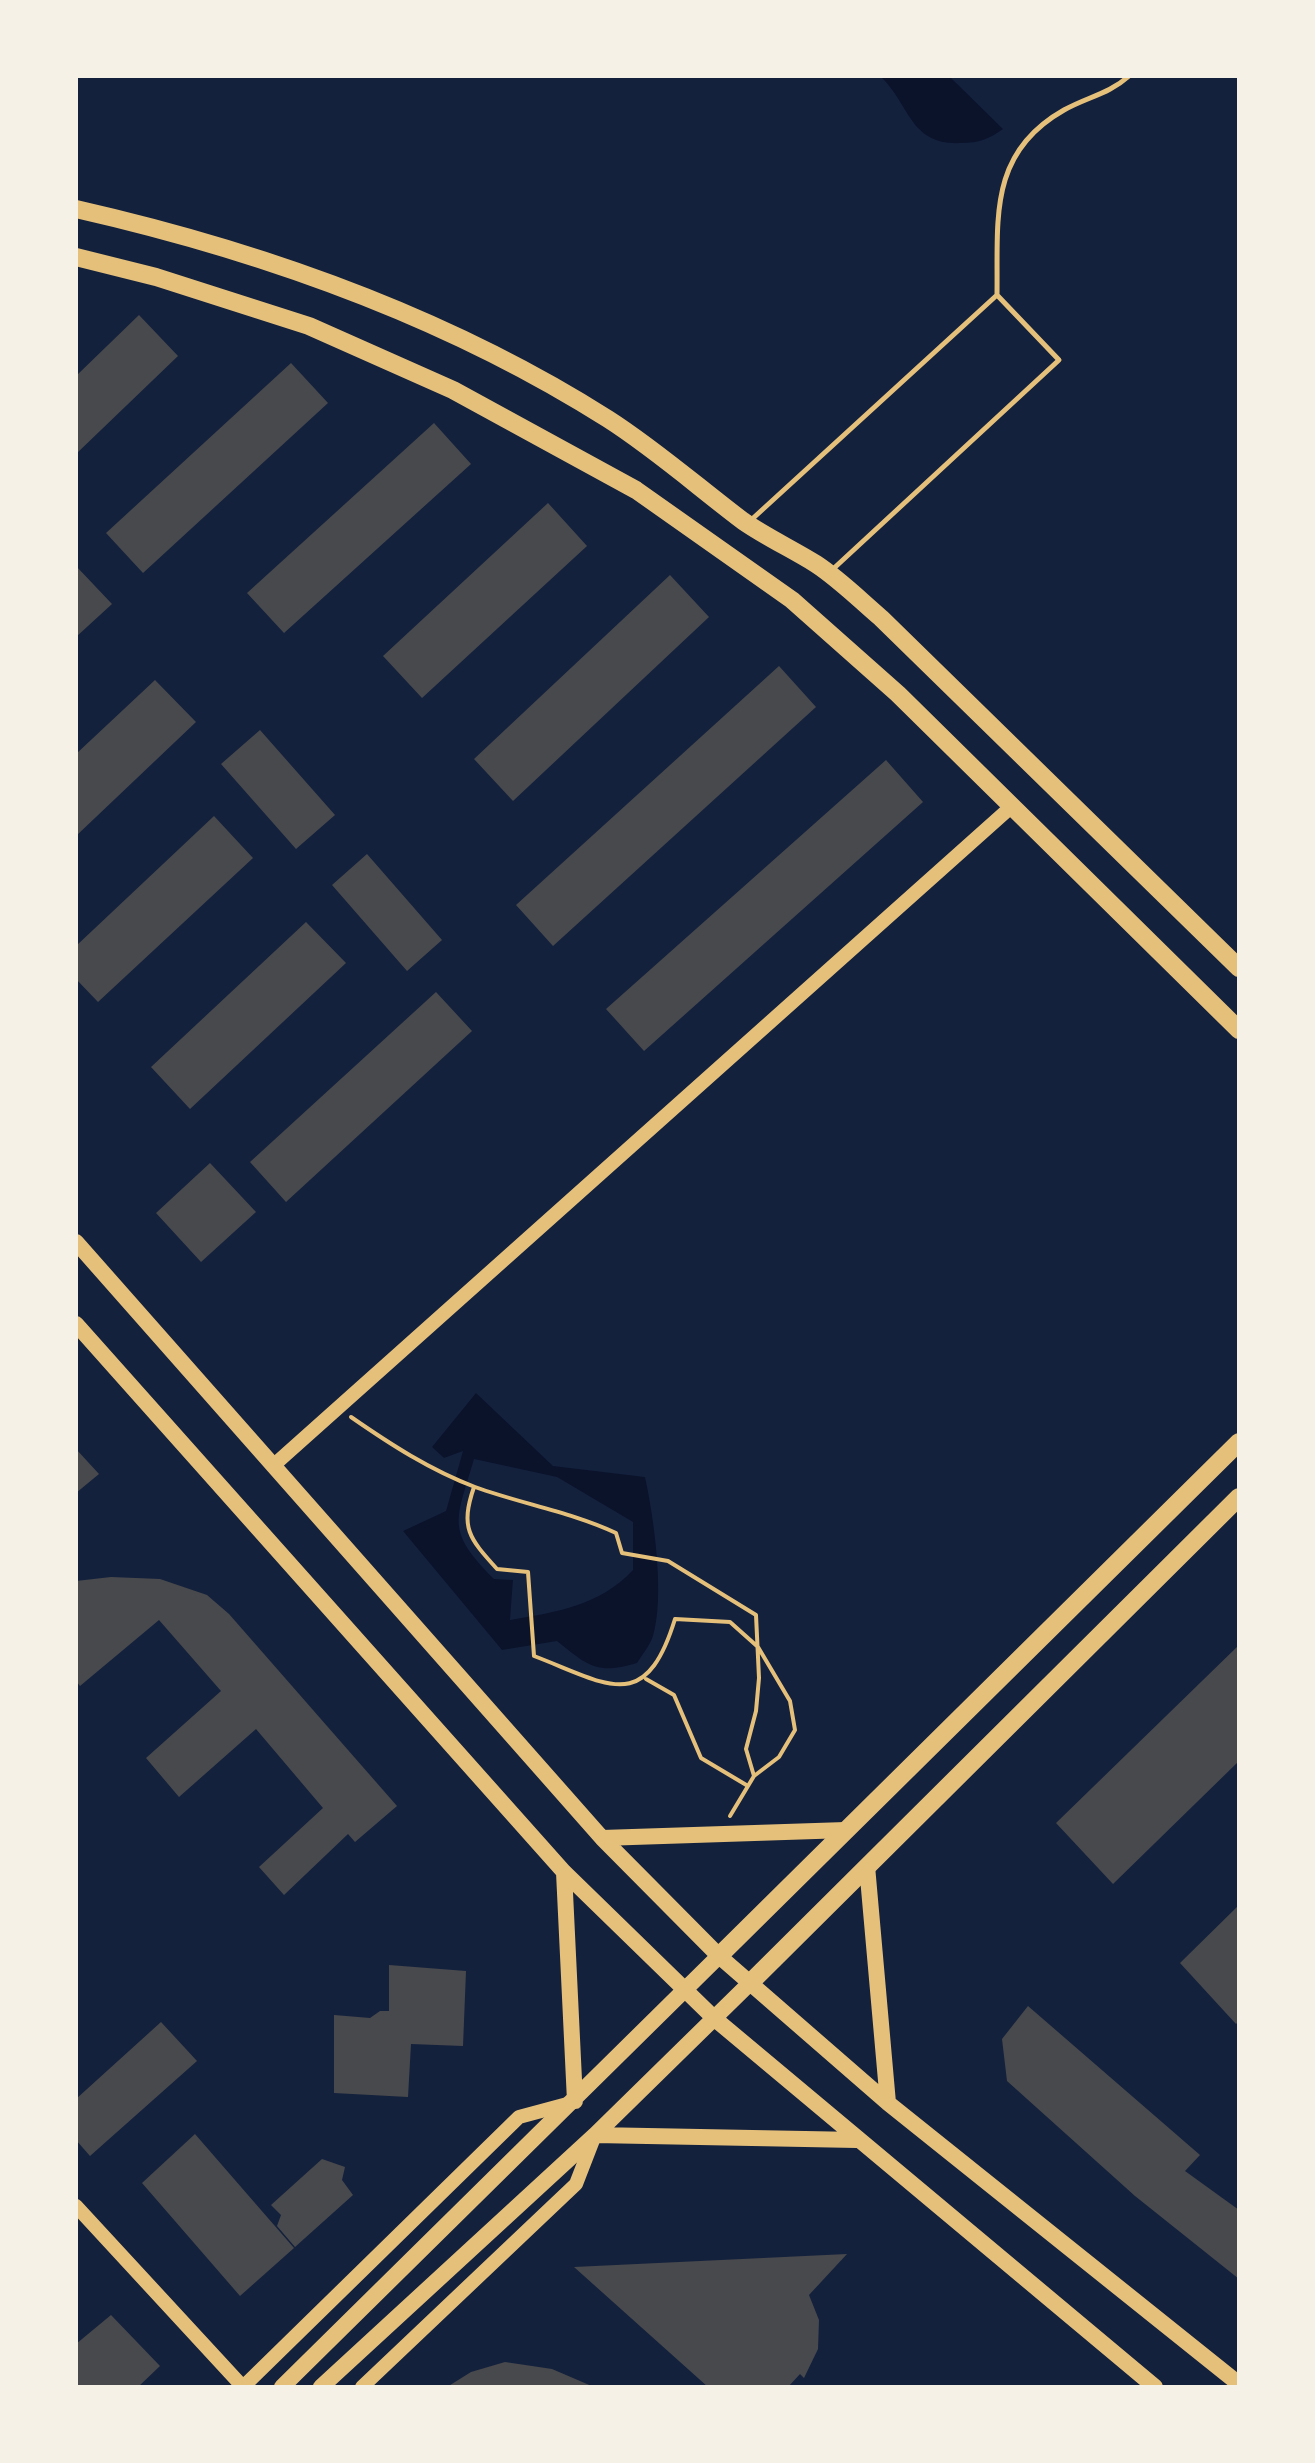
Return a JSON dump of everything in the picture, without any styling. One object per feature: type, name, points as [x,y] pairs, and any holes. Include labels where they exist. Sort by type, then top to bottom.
[{"type":"main road","points":[[76,209],[170,231],[248,254],[399,312],[541,379],[611,421],[747,524],[829,574],[917,649],[1239,968]]},
{"type":"main road","points":[[76,257],[156,277],[309,326],[453,390],[596,466],[792,600],[898,694],[1239,1030]]},
{"type":"main road","points":[[76,1242],[602,1838],[748,1985],[888,2103],[1239,2384]]},
{"type":"main road","points":[[76,1324],[564,1872],[715,2019],[1155,2387]]},
{"type":"main road","points":[[282,2387],[1239,1442]]},
{"type":"main road","points":[[321,2387],[595,2135],[715,2019],[1239,1497]]},
{"type":"main road","points":[[602,1838],[846,1830]]},
{"type":"main road","points":[[867,1866],[888,2103]]},
{"type":"main road","points":[[564,1872],[575,2101]]},
{"type":"main road","points":[[595,2135],[857,2140]]},
{"type":"street","points":[[274,1465],[1011,807]]},
{"type":"street","points":[[76,2206],[243,2387],[519,2117],[575,2101]]},
{"type":"street","points":[[362,2387],[576,2184],[595,2135]]},
{"type":"lane","points":[[829,574],[1059,360],[997,295],[998,218],[1005,170],[1038,127],[1067,108],[1113,91],[1129,76]]},
{"type":"lane","points":[[747,524],[997,295]]},
{"type":"path","points":[[339,1409],[434,1469],[474,1487],[584,1518],[616,1533],[622,1553],[668,1561],[756,1615],[756,1711],[746,1749],[754,1776]]},
{"type":"path","points":[[474,1487],[465,1515],[473,1543],[497,1569],[528,1572],[534,1656],[616,1688],[646,1679],[666,1649],[675,1619],[730,1622],[758,1647],[790,1701],[795,1730],[779,1757],[754,1776],[718,1834]]},
{"type":"path","points":[[646,1679],[674,1695],[701,1758],[748,1786]]},
{"type":"water","points":[[880,76],[949,76],[1003,129],[974,142],[945,142],[931,138],[913,122]]},
{"type":"water","points":[[476,1393],[553,1466],[645,1477],[655,1535],[658,1600],[653,1636],[637,1663],[612,1668],[594,1666],[557,1641],[502,1650],[403,1531],[446,1511],[463,1451],[444,1458],[432,1447]],"holes":[[[474,1459],[557,1477],[633,1522],[633,1570],[591,1600],[510,1620],[513,1580],[494,1579],[461,1536],[459,1511]]]},
{"type":"building","points":[[139,315],[178,356],[76,454],[76,376]]},
{"type":"building","points":[[291,363],[328,403],[143,573],[106,533]]},
{"type":"building","points":[[434,423],[471,464],[284,633],[247,593]]},
{"type":"building","points":[[548,503],[587,546],[422,698],[383,656]]},
{"type":"building","points":[[76,566],[112,604],[76,637]]},
{"type":"building","points":[[670,575],[709,617],[513,801],[474,759]]},
{"type":"building","points":[[779,666],[816,707],[553,946],[516,905]]},
{"type":"building","points":[[155,680],[196,722],[76,836],[76,754]]},
{"type":"building","points":[[260,730],[335,815],[296,849],[221,764]]},
{"type":"building","points":[[886,760],[923,802],[644,1051],[606,1009]]},
{"type":"building","points":[[214,816],[253,858],[98,1002],[76,979],[76,946]]},
{"type":"building","points":[[367,854],[442,940],[407,971],[332,885]]},
{"type":"building","points":[[306,922],[346,963],[190,1109],[151,1067]]},
{"type":"building","points":[[436,992],[472,1031],[286,1202],[250,1162]]},
{"type":"building","points":[[210,1163],[256,1212],[201,1262],[156,1213]]},
{"type":"building","points":[[76,1449],[99,1474],[76,1493]]},
{"type":"building","points":[[111,1577],[160,1579],[207,1595],[229,1614],[397,1806],[355,1842],[348,1834],[284,1895],[259,1867],[323,1808],[256,1729],[179,1797],[146,1758],[221,1691],[159,1620],[80,1686],[76,1681],[76,1581]]},
{"type":"building","points":[[1239,1645],[1239,1761],[1113,1884],[1056,1823]]},
{"type":"building","points":[[1239,1905],[1239,2021],[1236,2024],[1180,1963]]},
{"type":"building","points":[[389,1965],[466,1971],[463,2046],[411,2044],[408,2097],[334,2093],[334,2015],[370,2018],[380,2011],[389,2011]]},
{"type":"building","points":[[1028,2006],[1200,2155],[1185,2171],[1239,2210],[1239,2279],[1135,2196],[1007,2081],[1002,2039]]},
{"type":"building","points":[[161,2022],[197,2061],[90,2156],[76,2140],[76,2099]]},
{"type":"building","points":[[195,2134],[294,2248],[240,2296],[142,2183]]},
{"type":"building","points":[[322,2159],[345,2167],[342,2180],[353,2195],[295,2247],[277,2226],[281,2215],[271,2205]]},
{"type":"building","points":[[847,2254],[809,2295],[819,2320],[818,2349],[804,2378],[800,2374],[788,2387],[708,2387],[574,2267]]},
{"type":"building","points":[[111,2315],[160,2366],[138,2387],[76,2387],[76,2344]]},
{"type":"building","points":[[505,2362],[552,2369],[594,2387],[447,2387],[471,2372]]}]
